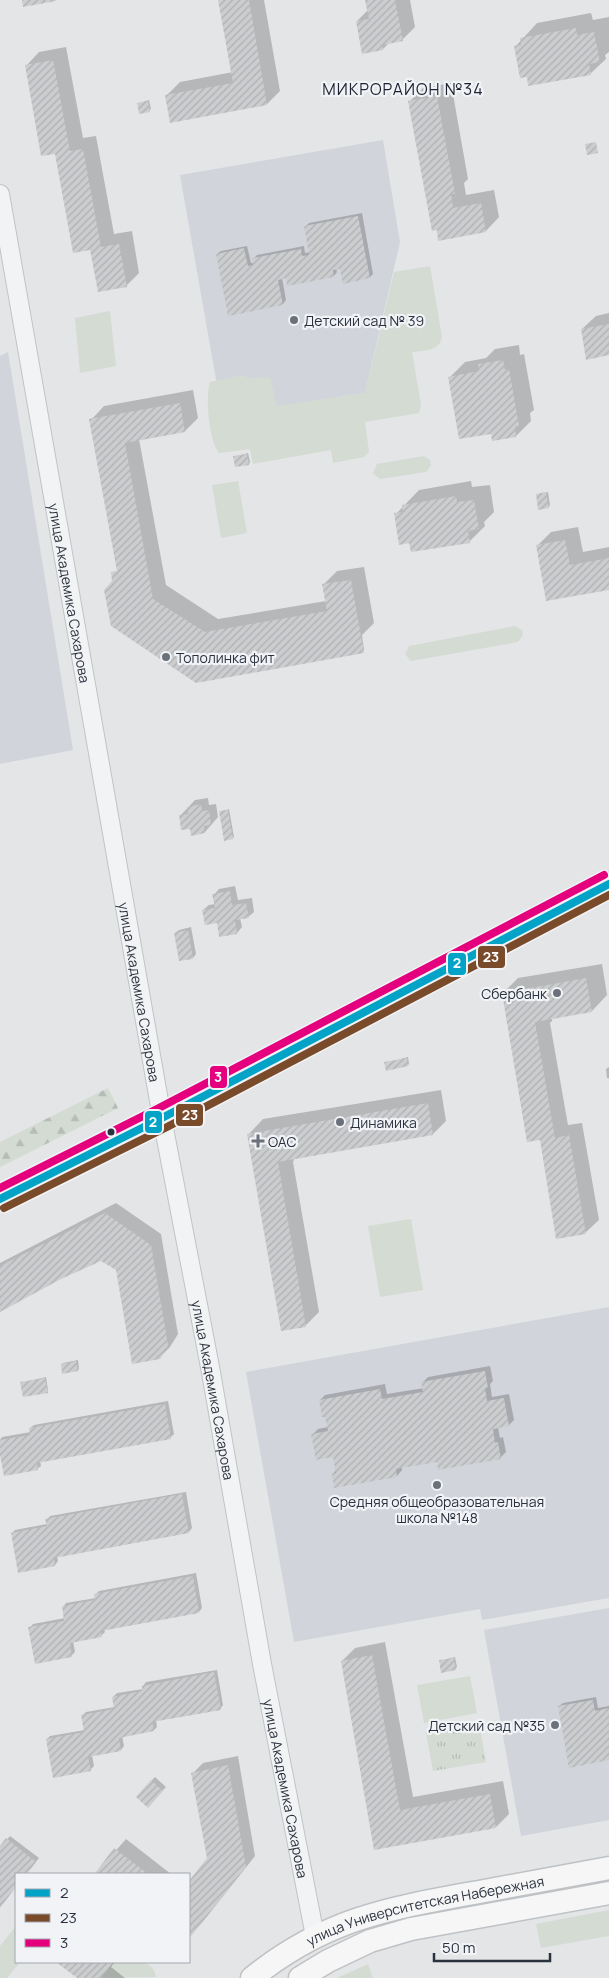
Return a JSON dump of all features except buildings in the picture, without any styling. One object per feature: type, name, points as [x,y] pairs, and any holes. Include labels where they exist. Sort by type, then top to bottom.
[{"type":"main road","points":[[0,1199],[162,1118],[609,884]]},
{"type":"main road","name":"улица Университетская Набережная","points":[[252,1978],[278,1957],[315,1936],[359,1918],[399,1906],[609,1868]]},
{"type":"main road","name":"улица Университетская Набережная","points":[[300,1978],[328,1961],[370,1942],[411,1929],[609,1892]]},
{"type":"main road","points":[[315,1936],[328,1961]]},
{"type":"street","name":"улица Академика Сахарова","points":[[0,194],[162,1118],[210,1367],[262,1664],[315,1936]]},
{"type":"shaded area","name":"Детский сад № 39","points":[[383,140],[400,242],[365,393],[276,407],[218,391],[180,175]]},
{"type":"shaded area","points":[[8,352],[73,750],[0,764],[0,356]]},
{"type":"shaded area","name":"Средняя общеобразовательная школа №148","points":[[609,1307],[609,1598],[482,1620],[480,1609],[294,1642],[246,1372]]},
{"type":"shaded area","name":"Детский сад №35","points":[[609,1608],[609,1820],[521,1836],[484,1630]]},
{"type":"green space","points":[[430,266],[442,337],[434,348],[412,352],[421,405],[419,413],[365,422],[369,452],[364,457],[333,463],[331,450],[253,464],[250,449],[219,453],[210,429],[208,398],[210,382],[243,375],[250,378],[270,378],[277,406],[365,393],[394,272]]},
{"type":"green space","points":[[110,311],[116,366],[80,373],[75,318]]},
{"type":"green space","points":[[424,456],[430,460],[431,465],[426,472],[380,479],[373,473],[377,464]]},
{"type":"green space","points":[[238,481],[247,533],[221,538],[212,485]]},
{"type":"green space","points":[[515,626],[522,630],[523,635],[518,642],[411,661],[405,654],[409,646]]},
{"type":"green space","points":[[108,1088],[118,1108],[0,1167],[0,1142]]},
{"type":"green space","points":[[411,1219],[423,1290],[380,1297],[368,1226]]},
{"type":"green space","points":[[470,1676],[477,1713],[424,1723],[417,1685]]},
{"type":"green space","points":[[479,1723],[486,1762],[433,1771],[426,1733]]},
{"type":"green space","points":[[609,1910],[609,1936],[541,1948],[536,1924]]},
{"type":"green space","points":[[15,1927],[15,1963],[19,1963],[7,1978],[0,1978],[0,1946]]},
{"type":"green space","points":[[112,1963],[145,1963],[154,1970],[156,1977],[101,1978]]},
{"type":"green space","points":[[368,1964],[373,1978],[337,1978]]},
{"type":"transit line","name":"3","points":[[0,1188],[157,1109],[604,875]]},
{"type":"transit line","name":"2","points":[[0,1199],[162,1118],[609,884]]},
{"type":"transit line","name":"23","points":[[4,1208],[167,1127],[609,895]]},
{"type":"place","name":"Детский сад № 39","points":[[294,320]]},
{"type":"place","name":"Тополинка фит","points":[[166,657]]},
{"type":"place","name":"Сбербанк","points":[[557,993]]},
{"type":"place","name":"Динамика","points":[[340,1122]]},
{"type":"place","name":"ОАС","points":[[258,1141]]},
{"type":"place","name":"Средняя общеобразовательная школа №148","points":[[437,1485]]},
{"type":"place","name":"Детский сад №35","points":[[555,1725]]},
{"type":"district","name":"МИКРОРАЙОН №34","points":[[403,89]]}]
